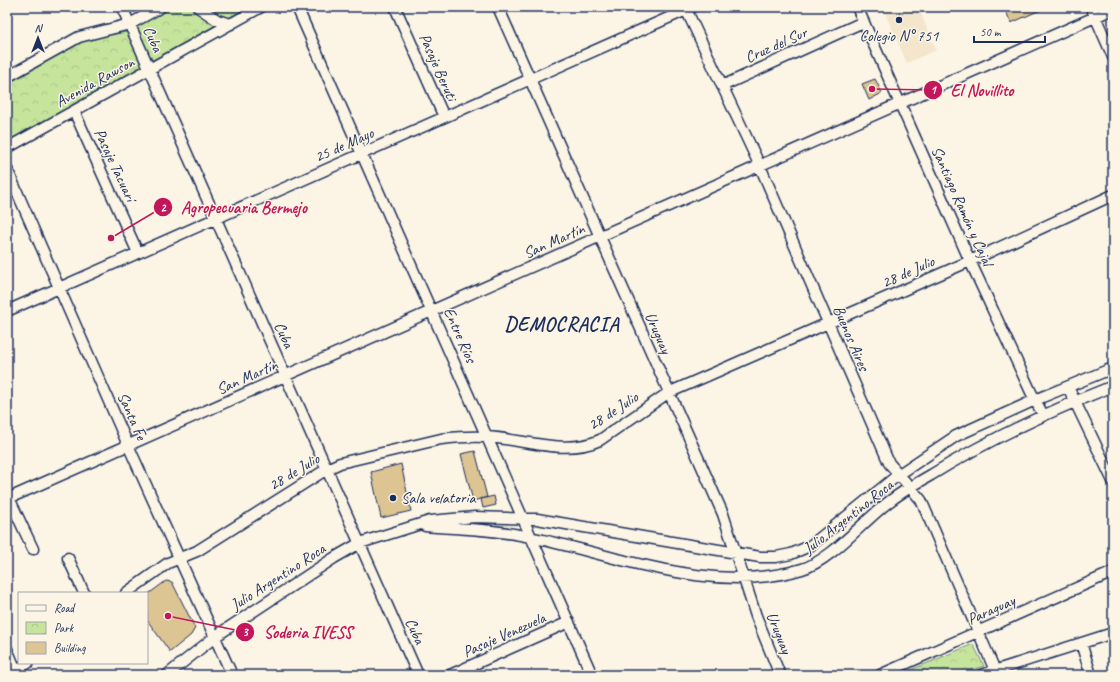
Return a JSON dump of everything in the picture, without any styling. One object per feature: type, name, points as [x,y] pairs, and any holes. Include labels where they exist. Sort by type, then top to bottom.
[{"type":"street","name":"Cuba","points":[[122,7],[418,675]]},
{"type":"street","points":[[7,77],[79,37],[130,24],[161,7]]},
{"type":"street","points":[[198,7],[217,20],[231,24]]},
{"type":"street","name":"Avenida Rawson","points":[[7,148],[261,7]]},
{"type":"street","name":"Entre Ríos","points":[[297,7],[433,311],[592,675]]},
{"type":"street","name":"Pasaje Beruti","points":[[395,7],[444,117]]},
{"type":"street","name":"Uruguay","points":[[498,7],[723,514],[756,616],[780,675]]},
{"type":"street","name":"Santiago Ramón y Cajal","points":[[857,7],[970,261],[1043,415]]},
{"type":"street","name":"25 de Mayo","points":[[7,311],[530,80],[688,8]]},
{"type":"street","name":"Buenos Aires","points":[[688,8],[722,86],[760,166],[889,463],[921,500],[996,673]]},
{"type":"street","name":"San Martín","points":[[8,498],[900,104],[1093,12],[1113,8]]},
{"type":"street","points":[[1093,12],[1113,57]]},
{"type":"street","name":"Cruz del Sur","points":[[722,86],[864,22]]},
{"type":"street","name":"Pasaje Tacuarí","points":[[74,111],[138,253]]},
{"type":"street","name":"Santa Fe","points":[[7,169],[128,445],[216,636],[232,675]]},
{"type":"street","name":"28 de Julio","points":[[127,592],[168,563],[197,551],[327,469],[340,463],[441,439],[488,437],[568,447],[581,446],[600,440],[668,393],[829,324],[1113,195]]},
{"type":"street","name":"Julio Argentino Roca","points":[[168,675],[216,636],[334,558],[360,543],[415,525],[441,519],[524,518],[760,557],[776,557],[802,551],[829,532],[898,475],[956,436],[1035,400],[1113,368]]},
{"type":"street","name":"Julio Argentino Roca","points":[[415,525],[511,533],[647,566],[709,576],[743,578],[778,575],[812,566],[890,500],[978,446],[1043,415],[1113,386]]},
{"type":"street","points":[[1068,387],[1113,481]]},
{"type":"street","points":[[8,498],[33,550]]},
{"type":"street","points":[[68,558],[84,592]]},
{"type":"street","name":"Paraguay","points":[[880,675],[1113,572]]},
{"type":"street","name":"Pasaje Venezuela","points":[[450,675],[569,622]]},
{"type":"street","points":[[982,675],[996,673],[1113,633]]},
{"type":"street","points":[[1081,643],[1091,675]]},
{"type":"street","points":[[7,650],[14,674],[27,664]]},
{"type":"shaded area","points":[[882,7],[918,7],[936,50],[907,63]]},
{"type":"green space","points":[[173,7],[248,7],[7,142],[7,84],[85,39],[127,32]]},
{"type":"green space","points":[[973,644],[984,666],[958,675],[899,675]]},
{"type":"building","points":[[1004,7],[1047,7],[1011,23]]},
{"type":"building","points":[[875,79],[882,93],[869,100],[862,84]]},
{"type":"building","points":[[475,451],[487,497],[473,501],[461,454]]},
{"type":"building","name":"Sala velatoria","points":[[401,464],[411,511],[381,518],[371,472]]},
{"type":"building","points":[[494,496],[496,505],[483,508],[481,499]]},
{"type":"building","points":[[166,581],[172,582],[195,628],[191,635],[170,652],[148,621],[148,594]]},
{"type":"place","name":"Colegio N° 751","points":[[899,20]]},
{"type":"place","name":"El Novillito","points":[[872,89]]},
{"type":"place","name":"Agropecuaria Bermejo","points":[[111,238]]},
{"type":"place","name":"Sala velatoria","points":[[393,498]]},
{"type":"place","name":"Soderia IVESS","points":[[168,616]]},
{"type":"district","name":"DEMOCRACIA","points":[[562,324]]}]
